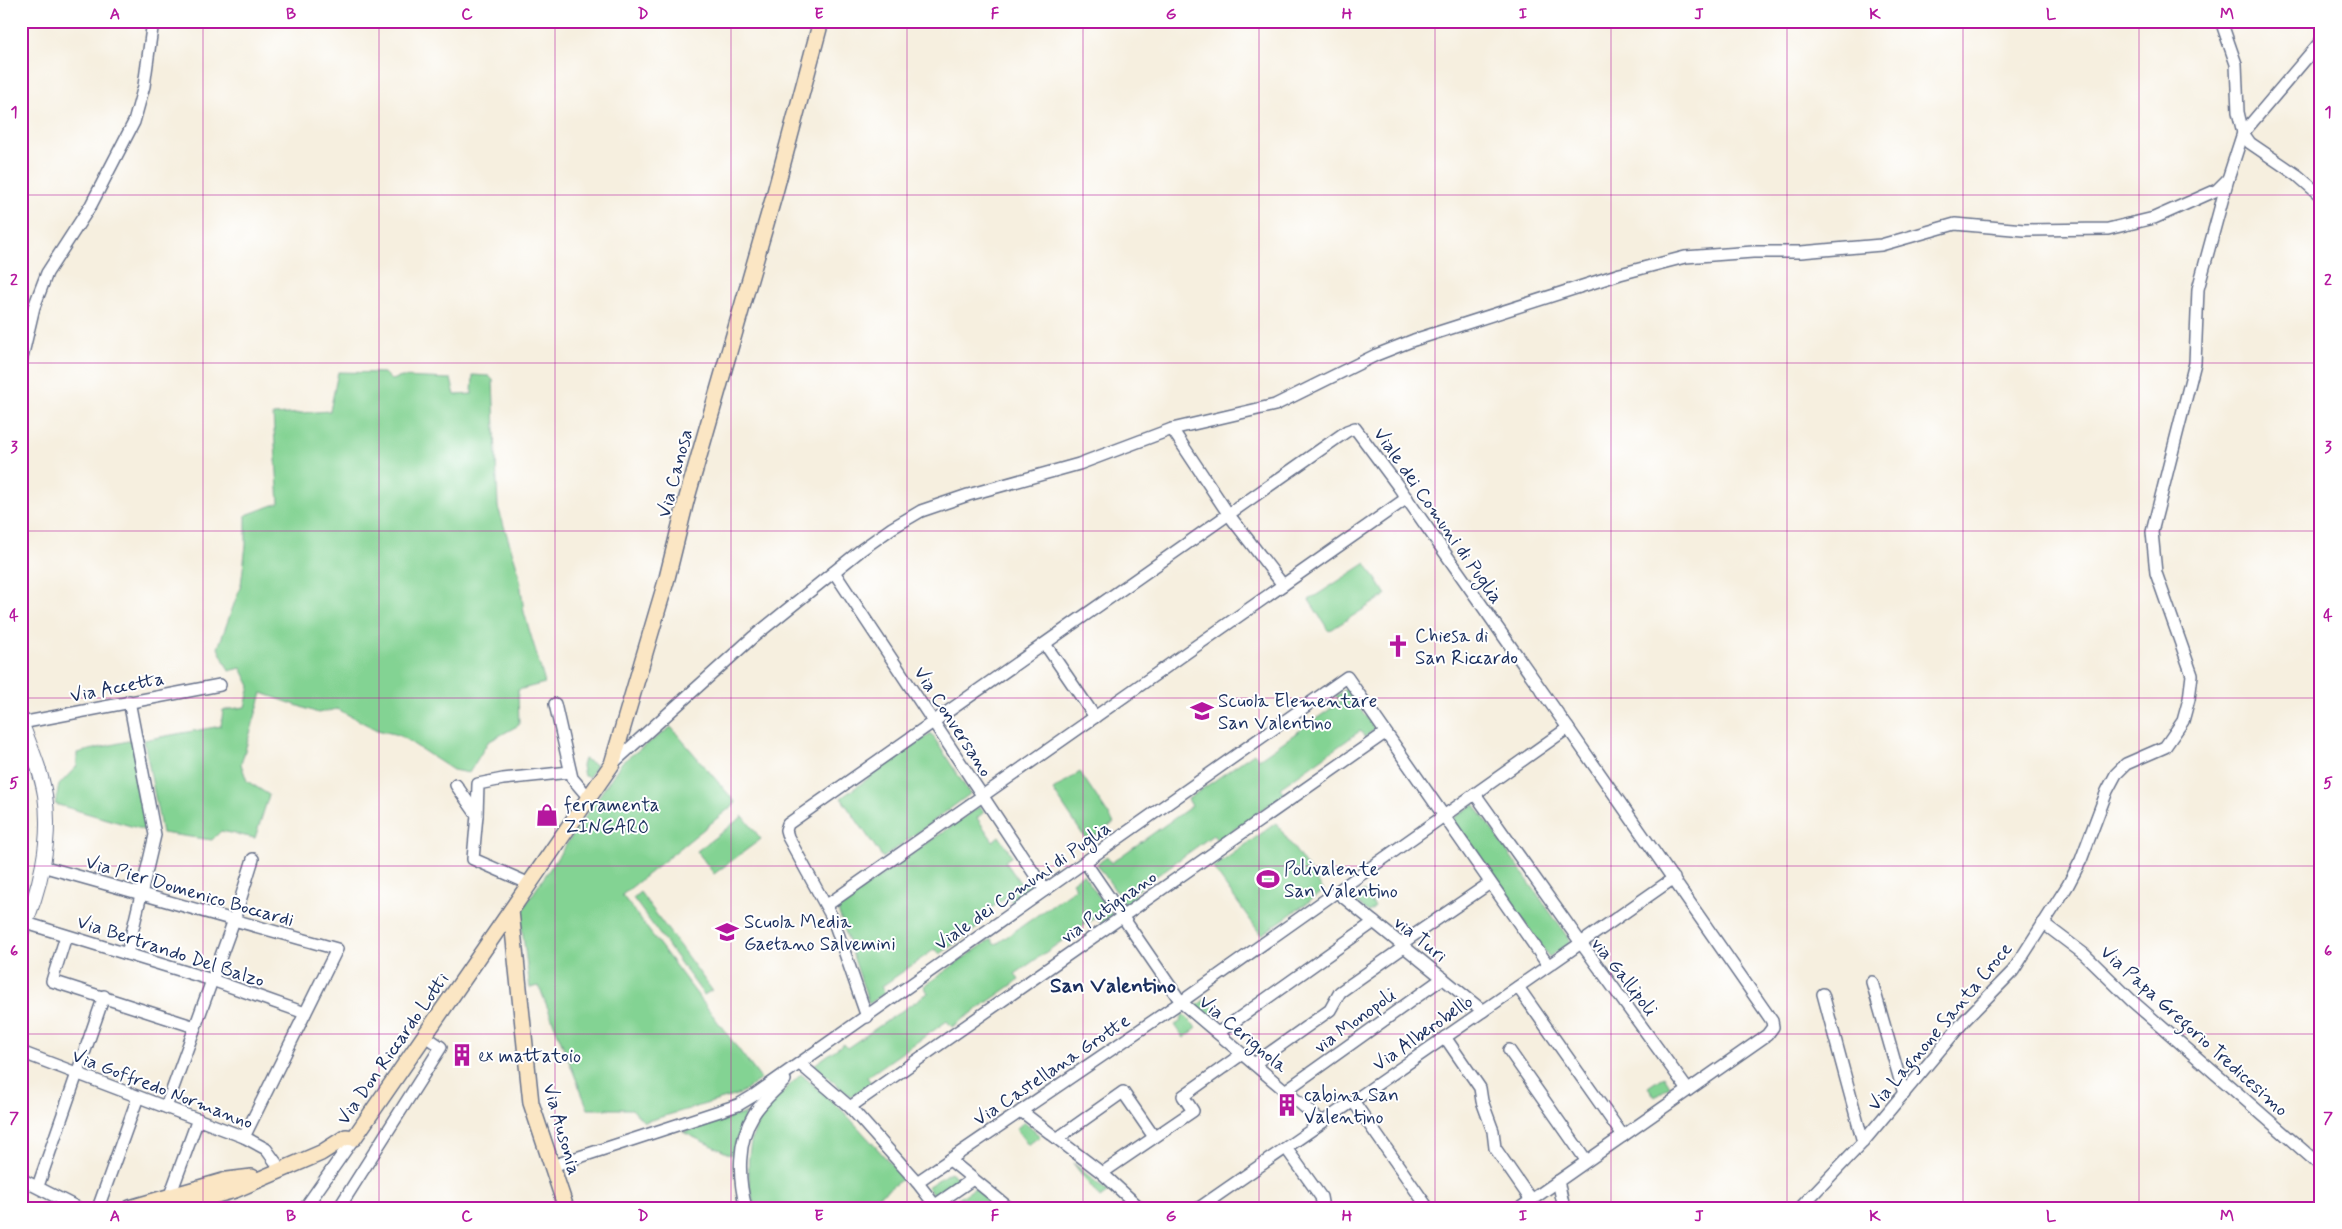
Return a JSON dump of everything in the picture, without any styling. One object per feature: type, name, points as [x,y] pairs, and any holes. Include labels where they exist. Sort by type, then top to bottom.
[{"type":"main road","name":"Via Canosa","points":[[511,911],[612,764],[667,578],[686,501],[774,196],[821,21]]},
{"type":"main road","name":"Via Don Riccardo Lotti","points":[[354,1138],[511,911]]},
{"type":"main road","name":"Via Ausonia","points":[[511,911],[532,1102],[566,1208]]},
{"type":"main road","points":[[130,1208],[168,1203],[227,1180],[275,1173],[320,1153],[346,1137],[354,1138]]},
{"type":"street","points":[[21,362],[34,307],[47,273],[91,205],[134,122],[144,86],[153,21]]},
{"type":"street","points":[[2221,21],[2236,64],[2238,112],[2243,133],[2250,143],[2296,175],[2321,196]]},
{"type":"street","points":[[2243,133],[2309,53],[2321,42]]},
{"type":"street","name":"Via Lagnone Santa Croce","points":[[1800,1208],[1863,1142],[1965,1020],[2013,971],[2068,885],[2081,860],[2107,790],[2116,774],[2126,764],[2165,747],[2183,720],[2189,699],[2192,675],[2156,573],[2152,532],[2195,363],[2198,289],[2228,179],[2243,133]]},
{"type":"street","points":[[612,764],[752,638],[892,528],[921,511],[968,495],[1079,464],[1172,429],[1275,405],[1297,396],[1376,355],[1414,340],[1620,274],[1685,257],[1753,252],[1801,252],[1881,245],[1956,224],[2024,230],[2108,229],[2154,218],[2217,190],[2228,179]]},
{"type":"street","name":"Viale dei Comuni di Puglia","points":[[1229,515],[1347,431],[1355,428],[1358,431],[1407,498],[1770,1017],[1772,1027],[1767,1035],[1688,1090]]},
{"type":"street","points":[[1172,429],[1229,515],[1283,585]]},
{"type":"street","points":[[827,905],[1407,498]]},
{"type":"street","points":[[867,1017],[827,905],[788,837],[786,830],[788,824],[1229,515]]},
{"type":"street","name":"Via Conversano","points":[[834,572],[1045,890]]},
{"type":"street","points":[[1045,644],[1095,717]]},
{"type":"street","name":"Viale dei Comuni di Puglia","points":[[552,1166],[738,1105],[867,1017],[1347,677],[1548,965]]},
{"type":"street","name":"Via Accetta","points":[[21,723],[220,685]]},
{"type":"street","points":[[127,954],[154,835],[130,701]]},
{"type":"street","points":[[555,704],[572,778],[589,798]]},
{"type":"street","points":[[21,723],[39,771],[48,816],[47,843],[42,866],[34,898],[23,928]]},
{"type":"street","points":[[1568,728],[1474,794],[1581,943],[1674,878]]},
{"type":"street","name":"via Putignano","points":[[850,1107],[1386,733]]},
{"type":"street","points":[[530,884],[473,859],[478,784],[503,778],[570,772]]},
{"type":"street","points":[[456,785],[477,815]]},
{"type":"street","name":"Via Castellana Grotte","points":[[917,1182],[1181,1002],[1474,794]]},
{"type":"street","points":[[166,1107],[234,920],[253,859]]},
{"type":"street","name":"Via Cerignola","points":[[1085,862],[1181,1002],[1322,1122]]},
{"type":"street","name":"Via Pier Domenico Boccardi","points":[[42,866],[337,949],[306,1013]]},
{"type":"street","points":[[1254,1064],[1330,1010],[1340,992],[1490,883]]},
{"type":"street","name":"via Turi","points":[[1337,892],[1483,1011]]},
{"type":"street","points":[[1218,1034],[1374,922]]},
{"type":"street","name":"Via Papa Gregorio Tredicesimo","points":[[2043,923],[2084,954],[2131,1000],[2321,1166]]},
{"type":"street","name":"Via Bertrando Del Balzo","points":[[23,928],[66,936],[127,954],[212,980],[306,1013]]},
{"type":"street","points":[[66,936],[52,981],[104,996],[195,1027]]},
{"type":"street","name":"via Gallipoli","points":[[1518,987],[1581,943],[1688,1090]]},
{"type":"street","name":"via Monopoli","points":[[1285,1091],[1443,978]]},
{"type":"street","points":[[1872,982],[1904,1094]]},
{"type":"street","points":[[1518,987],[1623,1136]]},
{"type":"street","name":"Via Alberobello","points":[[1199,1208],[1518,987]]},
{"type":"street","points":[[1824,994],[1863,1142]]},
{"type":"street","points":[[38,1186],[104,996]]},
{"type":"street","points":[[244,1137],[306,1013]]},
{"type":"street","points":[[339,1208],[441,1047],[425,1036]]},
{"type":"street","points":[[1445,1037],[1480,1088],[1482,1101],[1493,1131],[1495,1148],[1530,1200]]},
{"type":"street","points":[[1509,1050],[1586,1160]]},
{"type":"street","name":"Via Goffredo Normanno","points":[[21,1052],[244,1137],[266,1149],[275,1173]]},
{"type":"street","points":[[1102,1173],[1192,1110],[1183,1096],[1242,1054]]},
{"type":"street","points":[[746,1208],[740,1176],[741,1156],[753,1116],[800,1064],[850,1107],[917,1182],[934,1207],[973,1179]]},
{"type":"street","points":[[1520,1208],[1688,1090]]},
{"type":"street","points":[[1058,1138],[1123,1092],[1154,1137]]},
{"type":"street","points":[[98,1208],[138,1097]]},
{"type":"street","points":[[1353,1101],[1428,1208]]},
{"type":"street","points":[[1021,1111],[1102,1173],[1140,1208]]},
{"type":"street","points":[[168,1203],[198,1119]]},
{"type":"street","name":"Via Don Riccardo Lotti","points":[[305,1208],[354,1138]]},
{"type":"street","points":[[1286,1148],[1321,1197],[1323,1208]]},
{"type":"street","points":[[950,1160],[1009,1208]]},
{"type":"street","points":[[21,1179],[78,1208]]},
{"type":"street","points":[[1558,1181],[1564,1208]]},
{"type":"green space","points":[[338,372],[384,373],[391,380],[402,377],[451,379],[455,395],[472,394],[473,375],[489,376],[493,380],[498,507],[519,573],[524,612],[545,683],[518,690],[519,725],[488,742],[469,773],[453,770],[399,735],[377,730],[337,709],[318,713],[262,693],[241,764],[247,781],[269,795],[255,838],[221,831],[212,840],[162,833],[144,740],[221,726],[223,710],[245,707],[250,686],[241,668],[229,671],[218,648],[241,585],[246,545],[246,515],[279,503],[273,415],[330,411]]},
{"type":"green space","points":[[1366,563],[1386,595],[1329,631],[1309,600]]},
{"type":"green space","points":[[1346,689],[1375,729],[1365,737],[1360,731],[1280,788],[1284,794],[1218,841],[1213,835],[1133,893],[1137,898],[1126,906],[1097,864],[1107,857],[1111,863],[1192,806],[1188,799],[1254,753],[1259,759],[1340,702],[1336,696]]},
{"type":"green space","points":[[671,727],[736,803],[622,895],[761,1079],[740,1094],[644,1122],[632,1109],[588,1109],[539,986],[530,988],[520,913],[622,762]]},
{"type":"green space","points":[[931,733],[970,794],[883,858],[841,798]]},
{"type":"green space","points":[[132,740],[150,829],[148,831],[55,804],[59,785],[77,766],[77,753]]},
{"type":"green space","points":[[584,759],[596,765],[589,777],[584,776],[582,766]]},
{"type":"green space","points":[[1080,772],[1114,823],[1087,841],[1053,790]]},
{"type":"green space","points":[[1474,804],[1571,942],[1549,957],[1452,819]]},
{"type":"green space","points":[[980,806],[984,812],[977,818],[993,841],[999,836],[1012,856],[1005,861],[1021,884],[1028,880],[1033,888],[1013,903],[1008,896],[973,921],[977,928],[940,954],[935,949],[881,987],[885,993],[869,1004],[837,907]]},
{"type":"green space","points":[[743,816],[761,839],[714,874],[697,851]]},
{"type":"green space","name":"Polivalente San Valentino","points":[[1276,823],[1324,891],[1261,935],[1213,868]]},
{"type":"green space","points":[[1083,874],[1112,915],[1101,923],[1096,917],[1015,974],[1019,980],[952,1027],[947,1021],[867,1077],[871,1083],[851,1097],[814,1065],[843,1044],[847,1048],[928,993],[924,986],[991,939],[995,945],[1076,888],[1072,882]]},
{"type":"green space","points":[[1364,891],[1375,907],[1369,912],[1352,899]]},
{"type":"green space","points":[[640,892],[712,990],[704,995],[633,898]]},
{"type":"green space","points":[[1207,998],[1215,1012],[1208,1018],[1196,1006]]},
{"type":"green space","points":[[1183,1014],[1197,1028],[1184,1038],[1175,1025],[1180,1022]]},
{"type":"green space","points":[[801,1074],[844,1112],[904,1178],[862,1208],[755,1208],[749,1172],[750,1148],[753,1136],[764,1114]]},
{"type":"green space","points":[[1664,1076],[1670,1086],[1655,1097],[1648,1087]]},
{"type":"green space","points":[[746,1113],[731,1155],[683,1132]]},
{"type":"green space","points":[[1024,1122],[1040,1136],[1028,1145],[1016,1129]]},
{"type":"green space","points":[[1073,1163],[1108,1192],[1100,1198]]},
{"type":"green space","points":[[950,1172],[960,1180],[935,1198],[927,1187]]},
{"type":"green space","points":[[975,1188],[999,1208],[946,1207]]},
{"type":"place","name":"Chiesa di San Riccardo","points":[[1398,646]]},
{"type":"place","name":"Scuola Elementare San Valentino","points":[[1202,711]]},
{"type":"place","name":"ferramenta ZINGARO","points":[[547,815]]},
{"type":"place","name":"Polivalente San Valentino","points":[[1268,879]]},
{"type":"place","name":"Scuola Media Gaetano Salvemini","points":[[727,932]]},
{"type":"place","name":"ex mattatoio","points":[[462,1055]]},
{"type":"place","name":"cabina San Valentino","points":[[1287,1105]]},
{"type":"district","name":"San Valentino","points":[[1113,985]]}]
